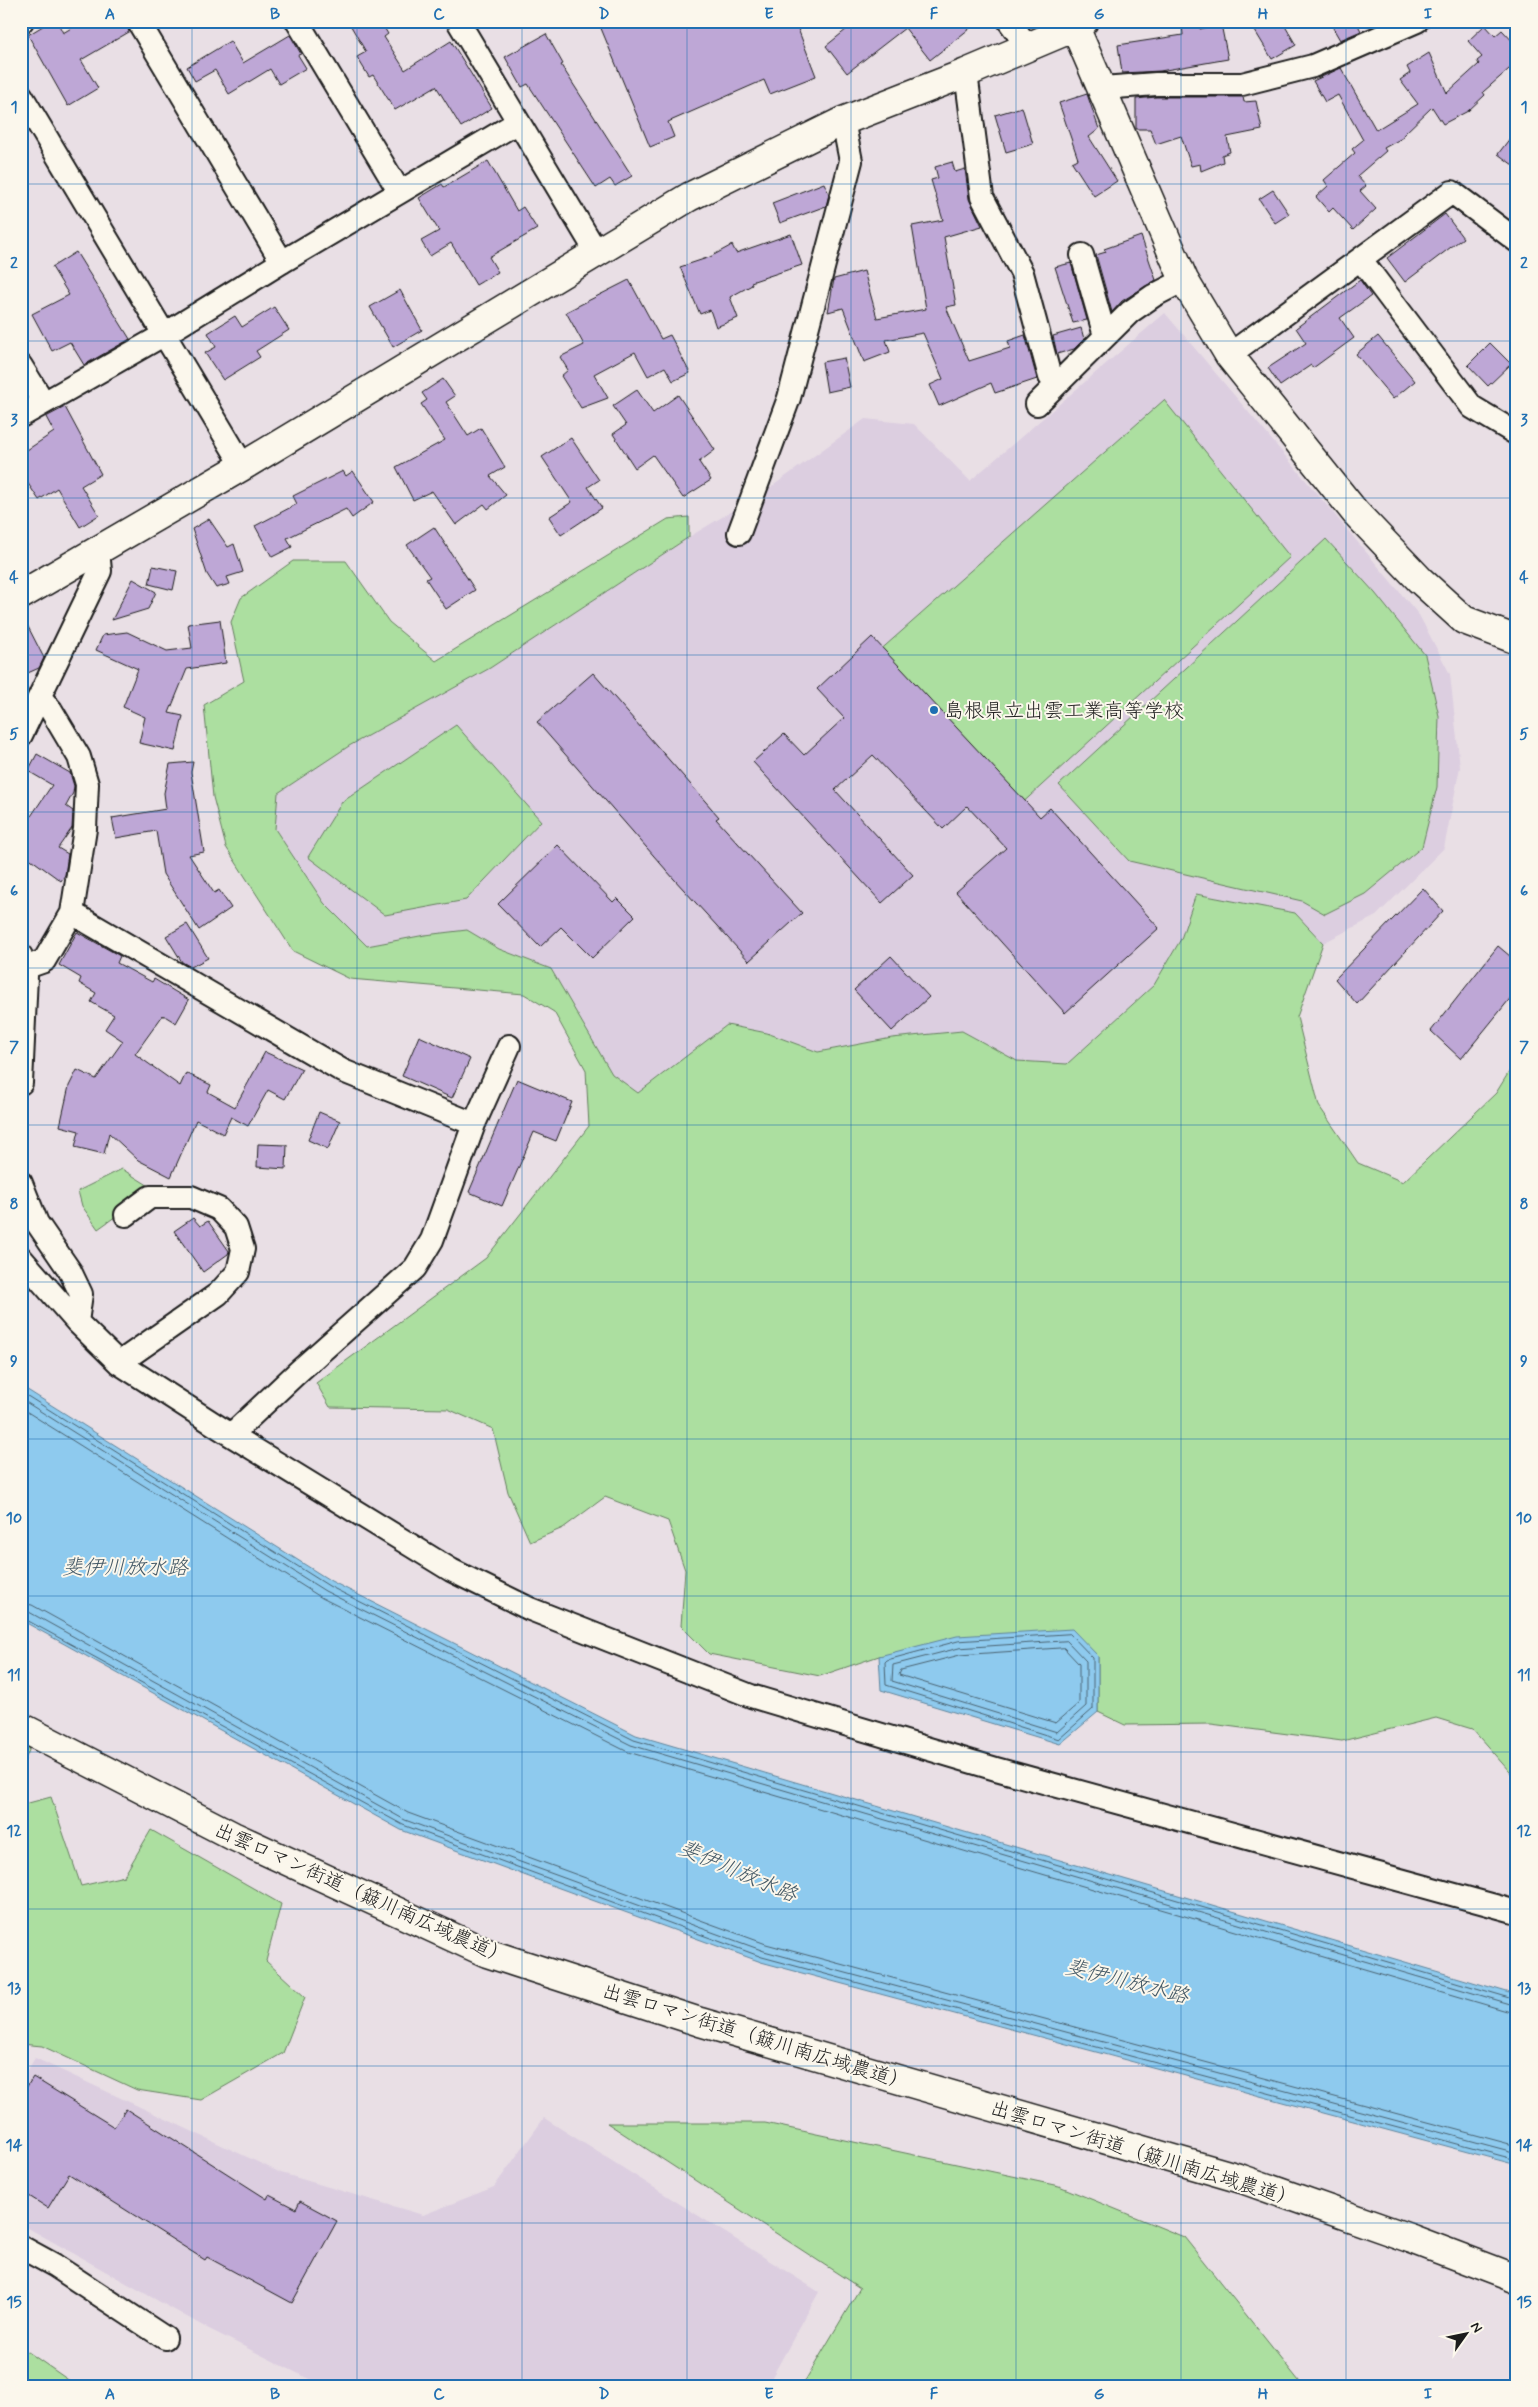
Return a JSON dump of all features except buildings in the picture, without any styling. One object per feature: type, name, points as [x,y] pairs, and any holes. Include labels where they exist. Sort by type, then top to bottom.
[{"type":"street","points":[[138,21],[282,262]]},
{"type":"street","points":[[297,21],[399,191]]},
{"type":"street","points":[[458,21],[597,253]]},
{"type":"street","points":[[1008,21],[1028,46]]},
{"type":"street","points":[[1102,88],[1156,84],[1242,84],[1313,66],[1417,21]]},
{"type":"street","points":[[21,595],[243,466],[689,197],[843,121],[966,73],[1079,24],[1102,88],[1184,280],[1229,355],[1355,512],[1420,580],[1464,620],[1517,640]]},
{"type":"street","points":[[966,73],[982,197],[1022,273],[1050,377],[1057,384]]},
{"type":"street","points":[[21,95],[243,466]]},
{"type":"street","points":[[739,533],[789,398],[851,161],[843,121]]},
{"type":"street","points":[[21,416],[165,334],[399,191],[518,122]]},
{"type":"street","points":[[1229,355],[1452,192],[1517,241]]},
{"type":"street","points":[[1082,254],[1105,336]]},
{"type":"street","points":[[1361,260],[1472,407],[1517,434]]},
{"type":"street","points":[[1038,404],[1130,312],[1153,296],[1184,280]]},
{"type":"street","points":[[21,366],[44,403]]},
{"type":"street","points":[[21,735],[100,572],[98,550]]},
{"type":"street","points":[[21,1082],[26,976],[23,962],[44,961],[72,913],[85,829],[87,784],[78,757],[51,710],[40,697]]},
{"type":"street","points":[[72,913],[342,1071],[474,1124]]},
{"type":"street","points":[[231,1435],[300,1370],[415,1268],[432,1240],[474,1124],[509,1046]]},
{"type":"street","points":[[21,1183],[37,1223],[70,1271],[82,1294],[76,1322]]},
{"type":"street","points":[[119,1363],[218,1294],[238,1272],[243,1249],[236,1226],[219,1208],[191,1197],[150,1198],[126,1215]]},
{"type":"street","points":[[21,1258],[76,1322],[119,1363],[231,1435],[450,1570],[530,1609],[750,1696],[996,1769],[1517,1912]]},
{"type":"street","name":"出雲ロマン街道（簸川南広域農道）","points":[[21,1727],[233,1836],[487,1953],[700,2022],[1242,2179],[1412,2239],[1517,2279]]},
{"type":"street","points":[[21,2246],[54,2265],[166,2338]]},
{"type":"shaded area","name":"島根県立出雲工業高等学校","points":[[1165,313],[1419,615],[1450,674],[1460,767],[1444,848],[1376,916],[1323,943],[1295,913],[1196,894],[1181,939],[1154,985],[1067,1064],[1017,1061],[962,1031],[892,1038],[818,1052],[767,1033],[727,1025],[638,1093],[612,1074],[551,969],[499,949],[467,930],[425,935],[367,946],[324,903],[275,829],[278,793],[349,746],[490,668],[689,537],[767,490],[865,419],[914,424],[970,481]]},
{"type":"shaded area","points":[[35,2058],[281,2173],[423,2215],[494,2187],[544,2118],[819,2292],[767,2386],[323,2386],[203,2326],[21,2224],[21,2081]]},
{"type":"green space","points":[[1164,400],[1290,557],[1017,808],[877,653]]},
{"type":"green space","points":[[689,517],[689,537],[490,668],[349,746],[278,793],[275,829],[324,903],[367,946],[425,935],[467,930],[499,949],[551,969],[612,1074],[638,1093],[727,1025],[767,1033],[818,1052],[892,1038],[962,1031],[1017,1061],[1067,1064],[1154,985],[1181,939],[1196,894],[1295,913],[1323,943],[1297,1017],[1319,1106],[1358,1163],[1403,1182],[1496,1093],[1517,1059],[1517,1780],[1472,1729],[1436,1718],[1342,1741],[1211,1724],[1125,1725],[1098,1712],[1098,1656],[879,1656],[820,1676],[709,1654],[681,1626],[685,1570],[668,1521],[605,1497],[563,1528],[530,1542],[508,1492],[493,1429],[448,1409],[330,1407],[316,1383],[486,1258],[589,1126],[586,1070],[554,1012],[524,994],[350,979],[293,951],[226,847],[213,797],[204,705],[244,681],[231,622],[241,598],[293,561],[346,561],[389,622],[436,661],[668,519]]},
{"type":"green space","points":[[1326,539],[1375,593],[1425,655],[1439,716],[1437,787],[1422,847],[1365,894],[1325,914],[1302,901],[1129,861],[1059,785]]},
{"type":"green space","points":[[456,725],[541,821],[466,900],[385,915],[308,857],[342,802]]},
{"type":"green space","points":[[122,1169],[154,1189],[98,1229],[82,1206],[78,1191]]},
{"type":"green space","points":[[21,1743],[30,1748],[21,1769]]},
{"type":"green space","points":[[51,1797],[81,1886],[124,1876],[151,1830],[281,1904],[266,1961],[305,1997],[283,2053],[201,2100],[137,2090],[42,2046],[21,2044],[21,1805]]},
{"type":"green space","points":[[607,2123],[765,2123],[1059,2186],[1184,2237],[1303,2386],[802,2386],[860,2288]]},
{"type":"green space","points":[[21,2347],[77,2386],[21,2386]]},
{"type":"water","name":"斐伊川放水路","points":[[21,1386],[331,1581],[636,1735],[1517,1995],[1517,2165],[761,1962],[401,1830],[21,1620]]},
{"type":"water","points":[[1072,1629],[1098,1656],[1098,1712],[1060,1744],[881,1690],[879,1656],[957,1636]]},
{"type":"place","name":"島根県立出雲工業高等学校","points":[[934,710]]}]
